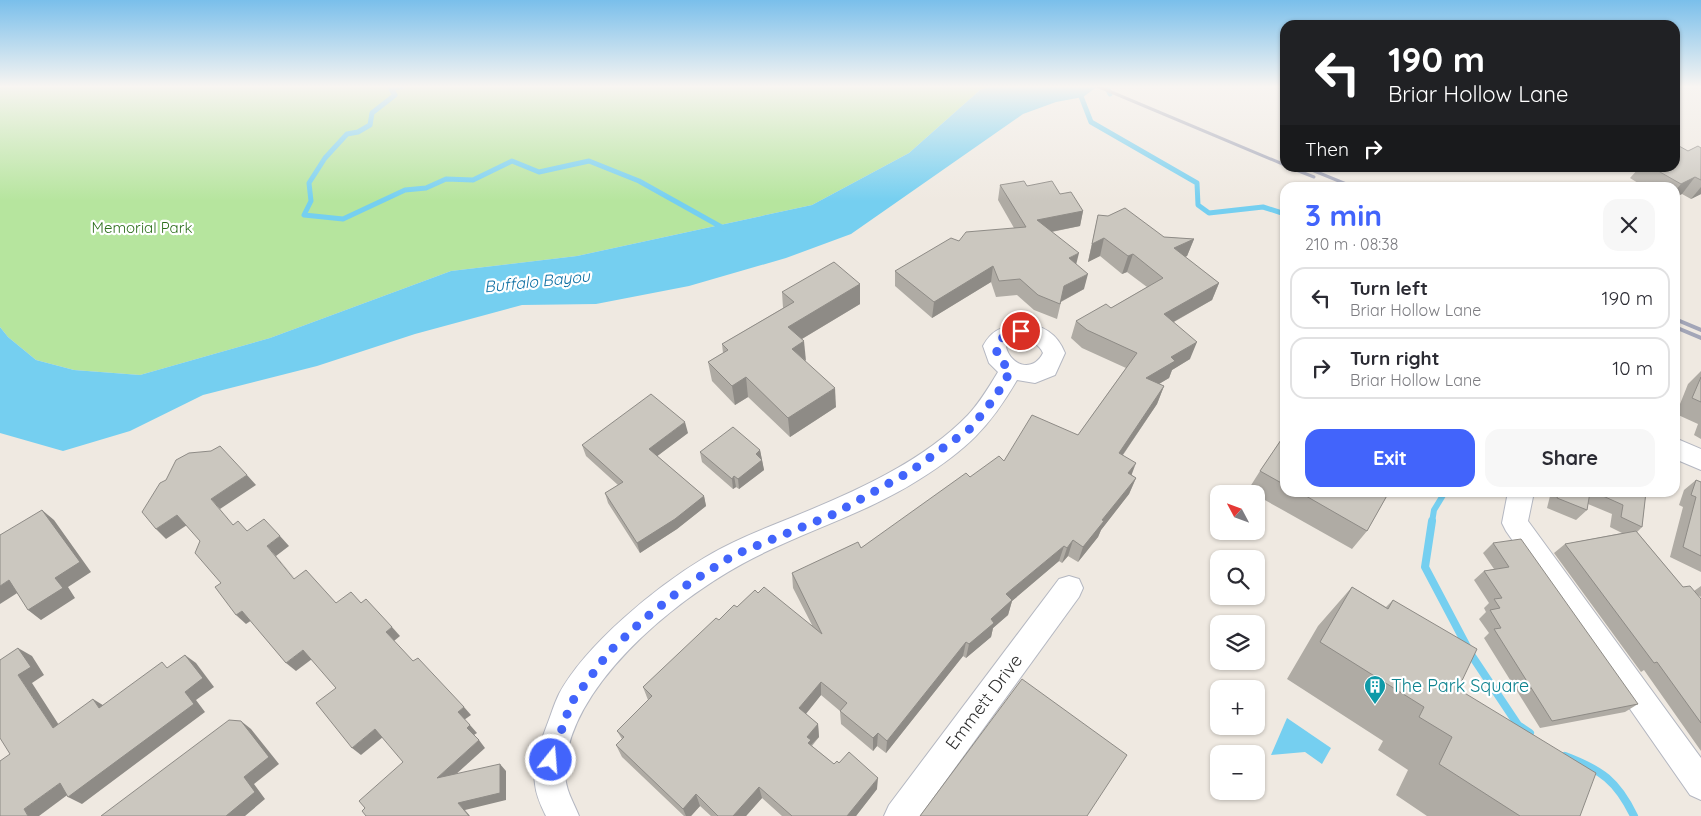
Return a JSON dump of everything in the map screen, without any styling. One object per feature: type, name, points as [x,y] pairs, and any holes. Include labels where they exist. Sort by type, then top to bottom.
[{"type":"street","points":[[563,816],[555,804],[548,772],[554,748],[571,703],[609,652],[643,620],[688,584],[734,555],[834,514],[911,471],[971,428],[996,396],[1011,370]]},
{"type":"street","points":[[1680,450],[1701,460]]},
{"type":"street","points":[[1520,497],[1515,523],[1701,784]]},
{"type":"street","name":"Emmett Drive","points":[[900,816],[1069,588]]},
{"type":"green space","name":"Memorial Park","points":[[0,124],[942,124],[909,153],[812,205],[577,256],[451,271],[270,338],[140,375],[74,370],[36,360],[8,337],[0,327]]},
{"type":"water","name":"Buffalo Bayou","points":[[942,124],[1009,124],[851,234],[786,258],[689,286],[596,304],[522,305],[415,334],[317,366],[203,395],[130,431],[63,451],[0,433],[0,327],[8,337],[36,360],[74,370],[140,375],[270,338],[451,271],[577,256],[812,205],[909,153]]},
{"type":"water","points":[[1287,718],[1331,748],[1322,764],[1305,752],[1271,755]]},
{"type":"building","points":[[1698,146],[1701,148],[1701,180],[1695,177],[1681,184],[1660,172],[1680,172],[1680,147],[1688,151]]},
{"type":"building","points":[[1024,181],[1027,186],[1052,181],[1060,194],[1071,192],[1083,211],[1037,220],[1079,253],[1069,258],[1088,274],[1064,286],[1060,304],[1038,295],[1020,279],[999,281],[993,266],[934,302],[895,271],[951,238],[959,241],[966,232],[1026,227],[1000,185]]},
{"type":"building","points":[[1125,208],[1164,237],[1194,239],[1174,248],[1219,283],[1164,314],[1197,342],[1171,357],[1175,361],[1146,378],[1164,386],[1119,453],[1136,463],[1128,473],[1136,478],[1083,547],[1073,540],[1067,548],[1064,546],[1006,594],[1012,600],[991,619],[994,623],[969,644],[966,642],[887,741],[878,733],[873,738],[840,711],[847,703],[821,682],[799,708],[818,724],[807,737],[811,740],[808,743],[834,764],[837,761],[839,763],[849,752],[878,778],[847,816],[792,816],[759,787],[733,816],[718,816],[696,794],[683,809],[616,745],[624,737],[617,731],[652,696],[643,687],[716,618],[719,620],[734,605],[737,607],[755,590],[758,593],[764,587],[822,634],[792,573],[858,542],[861,548],[966,473],[970,477],[999,456],[1004,461],[1032,415],[1078,435],[1137,353],[1087,330],[1076,321],[1106,304],[1111,308],[1163,278],[1133,254],[1128,256],[1104,238],[1092,244],[1098,215],[1108,216]]},
{"type":"building","points":[[834,262],[860,284],[788,327],[804,341],[792,349],[835,388],[788,418],[746,377],[732,386],[708,362],[728,350],[722,344],[794,302],[782,292]]},
{"type":"building","points":[[1701,377],[1701,402],[1692,398]]},
{"type":"building","points":[[651,394],[685,422],[649,449],[704,496],[675,519],[637,543],[605,493],[623,482],[582,445]]},
{"type":"building","points":[[733,427],[760,450],[756,454],[762,460],[738,479],[734,476],[732,479],[700,452]]},
{"type":"building","points":[[1280,441],[1280,482],[1260,471]]},
{"type":"building","points":[[220,446],[247,475],[211,499],[233,525],[238,521],[247,531],[264,519],[280,536],[267,546],[294,579],[306,570],[336,603],[351,592],[361,603],[366,599],[392,627],[386,632],[413,661],[418,658],[464,707],[458,712],[470,725],[467,728],[479,740],[437,778],[500,764],[500,793],[458,803],[469,816],[366,816],[362,811],[365,808],[359,801],[403,762],[375,729],[352,748],[316,703],[336,688],[303,650],[286,663],[242,611],[236,615],[215,587],[221,583],[195,553],[200,541],[177,515],[156,529],[142,512],[160,483],[166,480],[176,460],[189,453],[211,451]]},
{"type":"building","points":[[1696,480],[1701,482],[1701,556],[1683,547],[1696,497],[1691,495]]},
{"type":"building","points":[[1308,497],[1386,497],[1367,531]]},
{"type":"building","points":[[1589,497],[1587,510],[1557,498]]},
{"type":"building","points":[[1605,497],[1645,497],[1642,527],[1621,517],[1623,505]]},
{"type":"building","points":[[42,510],[80,562],[55,578],[63,588],[28,610],[9,580],[0,586],[0,535]]},
{"type":"building","points":[[1636,531],[1683,587],[1690,586],[1701,599],[1701,723],[1657,662],[1654,663],[1565,544]]},
{"type":"building","points":[[1521,539],[1638,704],[1552,721],[1494,629],[1501,628],[1490,610],[1500,608],[1494,599],[1502,598],[1484,571],[1509,567],[1493,543]]},
{"type":"building","points":[[1352,587],[1388,609],[1393,600],[1477,649],[1458,689],[1596,773],[1580,816],[1520,816],[1439,764],[1452,737],[1419,717],[1424,707],[1320,642]]},
{"type":"building","points":[[18,648],[31,667],[18,675],[53,728],[93,699],[99,708],[162,662],[167,668],[185,655],[203,678],[185,692],[194,704],[68,797],[60,783],[24,809],[28,816],[0,816],[0,761],[10,754],[0,738],[0,660]]},
{"type":"building","points":[[1022,679],[1127,755],[1087,816],[920,816]]},
{"type":"building","points":[[229,720],[241,721],[269,757],[244,777],[255,792],[226,816],[101,816]]},
{"type":"waterway","points":[[370,124],[358,132],[347,134],[325,158],[309,183],[311,201],[304,215],[343,219],[405,190],[426,188],[446,179],[473,180],[512,161],[539,172],[589,161],[639,181],[725,229]]},
{"type":"waterway","points":[[1095,124],[1197,183],[1198,205],[1209,213],[1263,207],[1280,212]]},
{"type":"waterway","points":[[1432,522],[1434,510],[1442,497]]},
{"type":"waterway","points":[[1432,521],[1425,567],[1472,656],[1518,725],[1530,733]]},
{"type":"waterway","points":[[1565,756],[1589,766],[1607,778],[1621,794],[1634,816]]},
{"type":"railway","points":[[1188,124],[1280,163]]},
{"type":"railway","points":[[1301,172],[1314,177]]},
{"type":"railway","points":[[1317,172],[1341,182]]},
{"type":"railway","points":[[1680,321],[1701,330]]},
{"type":"railway","points":[[1680,329],[1701,338]]},
{"type":"place","name":"The Park Square","points":[[1375,705]]},
{"type":"route","points":[[551,760],[571,703],[609,652],[640,623],[688,584],[734,555],[834,514],[911,471],[971,428],[996,396],[1011,370],[998,359],[996,346],[999,340],[1012,332],[1021,331]]}]
